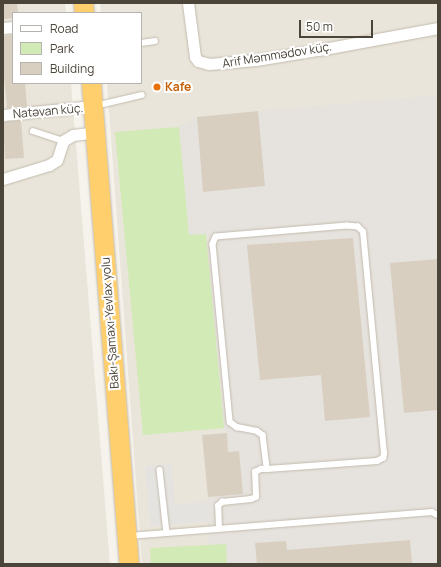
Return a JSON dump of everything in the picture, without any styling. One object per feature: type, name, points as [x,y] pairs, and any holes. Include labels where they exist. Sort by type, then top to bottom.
[{"type":"highway","name":"Bakı-Şamaxı-Yevlax yolu","points":[[91,84],[96,132],[128,564]]},
{"type":"street","name":"Arif Məmmədov küç.","points":[[188,3],[195,57],[198,61],[209,64],[256,60],[438,28]]},
{"type":"street","name":"Natəvan küç.","points":[[3,115],[93,106]]},
{"type":"street","points":[[3,179],[49,165],[57,160],[63,141],[73,135],[96,132]]},
{"type":"lane","points":[[142,43],[155,40]]},
{"type":"lane","points":[[93,106],[142,95]]},
{"type":"lane","points":[[33,131],[63,141]]},
{"type":"lane","points":[[219,529],[218,506],[222,502],[251,499],[256,497],[255,472],[267,469],[377,461],[382,458],[384,454],[363,232],[358,227],[348,226],[216,237],[213,244],[230,422],[236,427],[257,431],[263,436],[267,469]]},
{"type":"lane","points":[[160,470],[166,533]]},
{"type":"lane","points":[[126,536],[432,512],[438,515]]},
{"type":"shaded area","points":[[3,3],[65,3],[66,12],[12,12],[12,84],[71,84],[110,564],[3,564]]},
{"type":"shaded area","points":[[100,3],[438,3],[438,564],[142,564],[107,84],[142,84],[142,12],[101,12]]},
{"type":"shaded area","points":[[438,95],[438,564],[227,564],[225,544],[209,545],[206,502],[208,497],[243,493],[239,452],[228,452],[227,433],[224,428],[206,234],[189,236],[179,127],[197,117]]},
{"type":"shaded area","points":[[172,464],[175,504],[206,502],[207,522],[150,526],[145,466]]},
{"type":"green space","points":[[179,127],[189,235],[206,234],[224,428],[143,435],[115,132]]},
{"type":"green space","points":[[226,544],[227,564],[151,564],[150,548]]},
{"type":"building","points":[[3,3],[17,3],[18,12],[12,12],[12,18],[3,19]]},
{"type":"building","points":[[12,35],[12,84],[25,84],[27,106],[7,108],[3,65],[3,36]]},
{"type":"building","points":[[258,111],[265,186],[203,192],[197,117]]},
{"type":"building","points":[[21,120],[24,158],[5,159],[3,122]]},
{"type":"building","points":[[353,238],[370,417],[325,421],[321,375],[260,380],[247,245]]},
{"type":"building","points":[[438,259],[438,410],[404,413],[390,263]]},
{"type":"building","points":[[227,433],[228,452],[239,451],[243,494],[208,497],[202,435]]},
{"type":"building","points":[[410,540],[412,564],[257,564],[255,543],[286,541],[287,550]]},
{"type":"place","name":"Kafe","points":[[157,87]]}]
